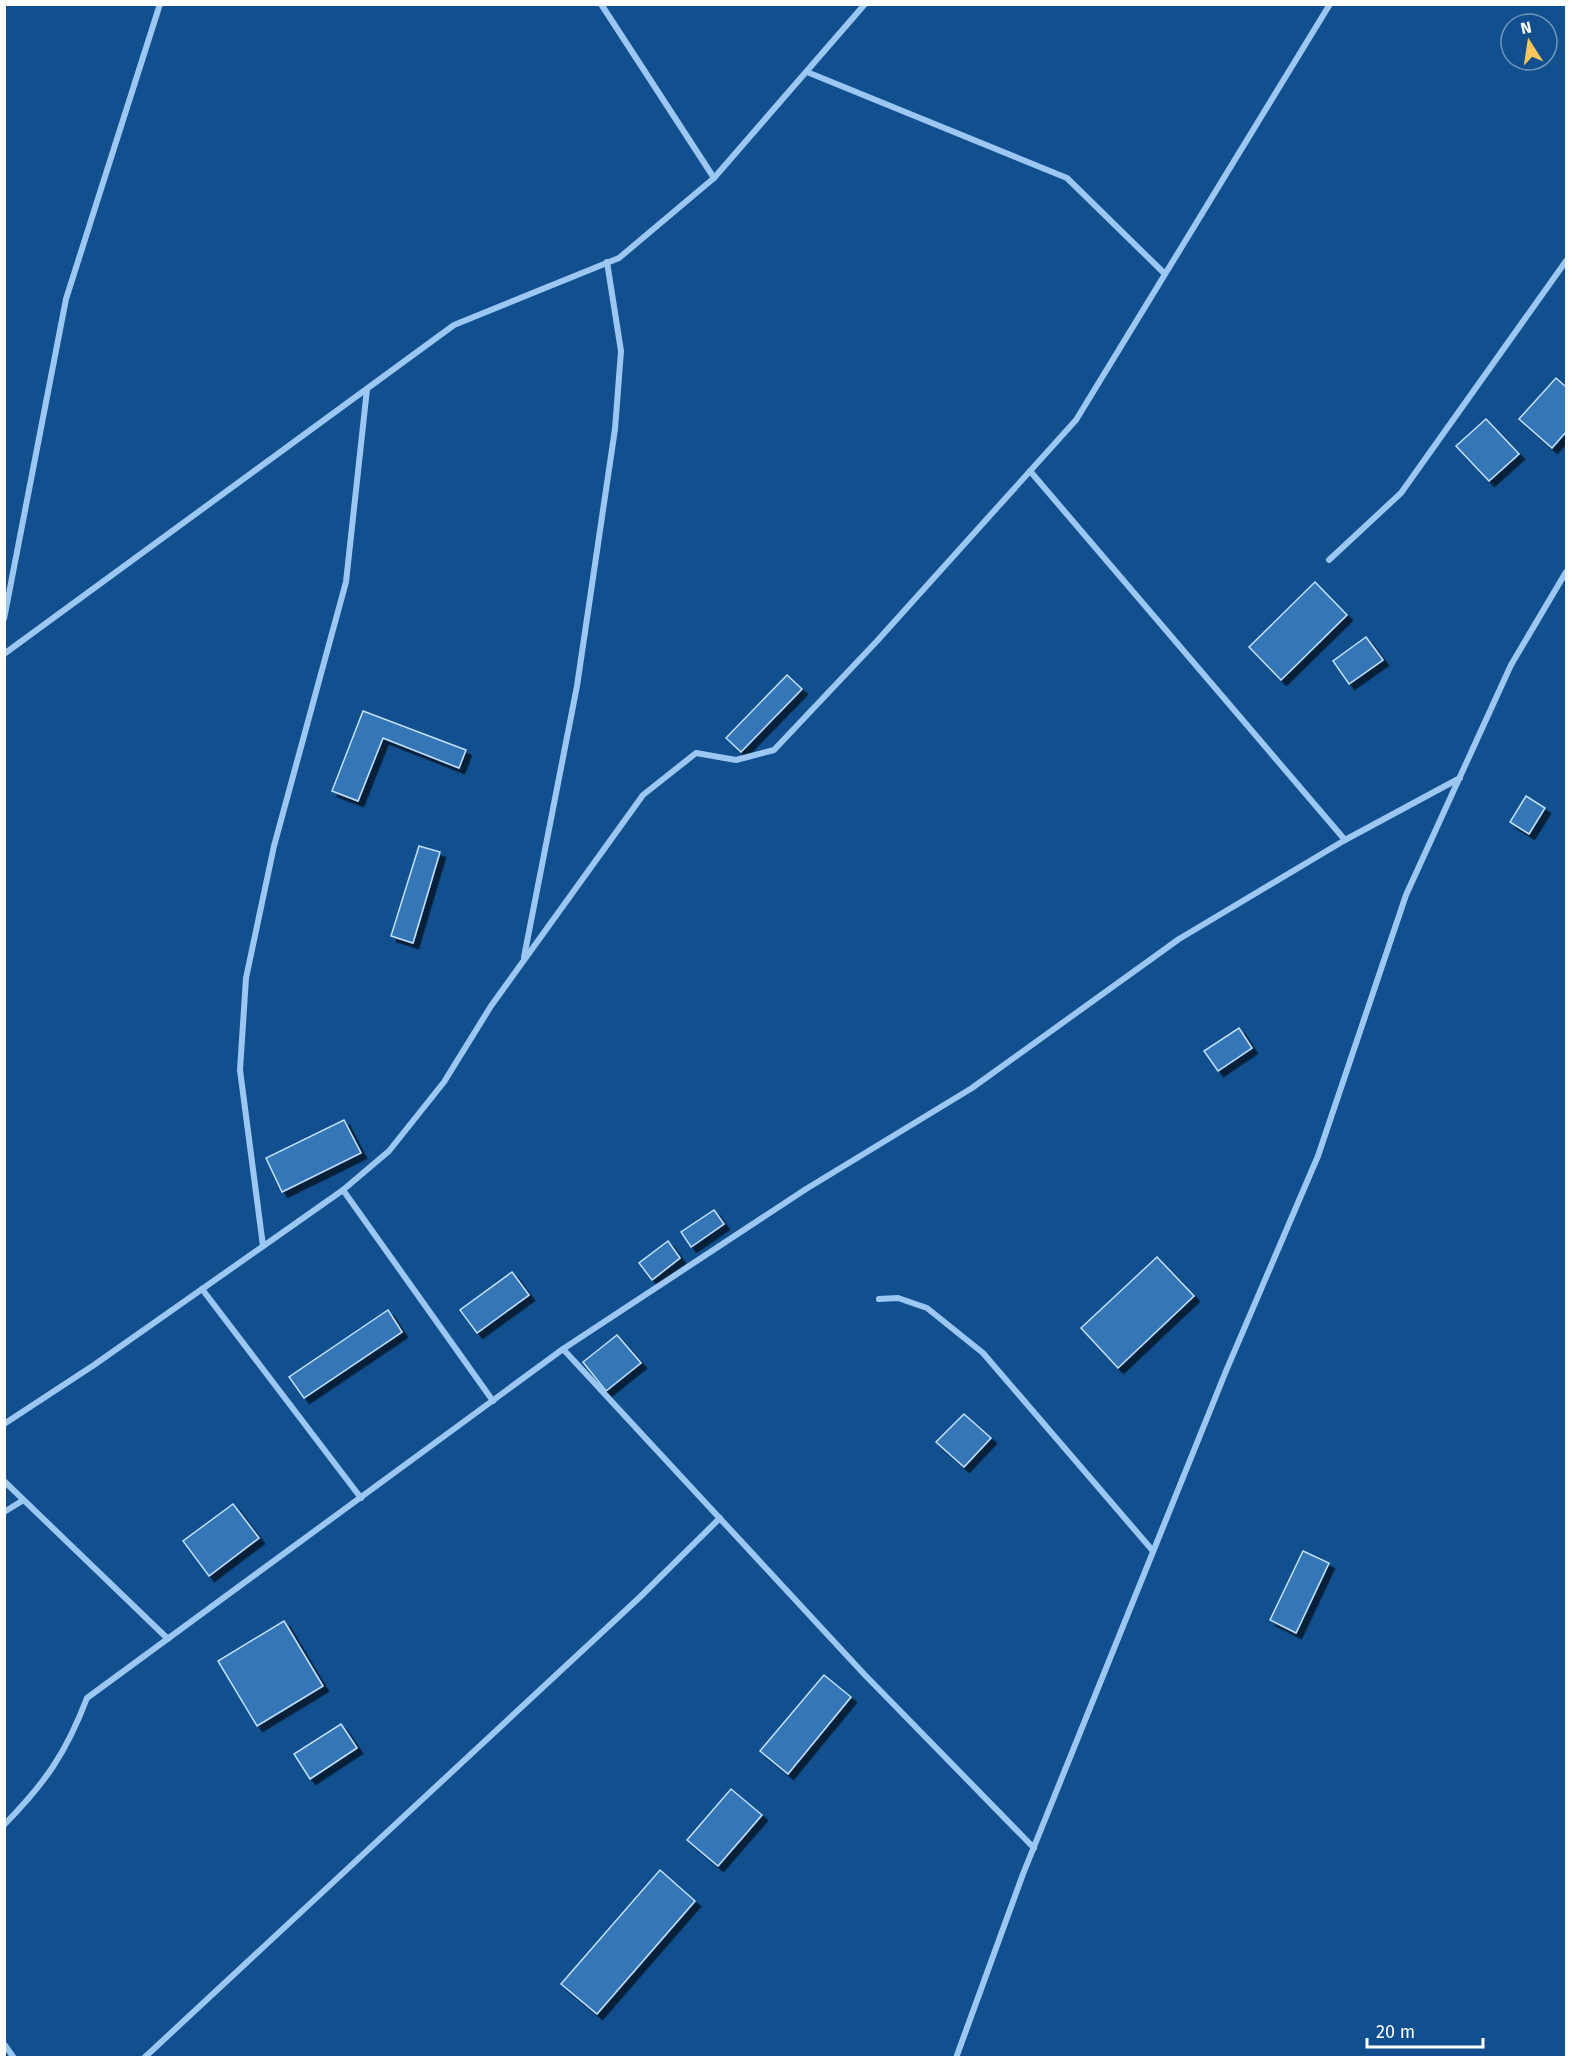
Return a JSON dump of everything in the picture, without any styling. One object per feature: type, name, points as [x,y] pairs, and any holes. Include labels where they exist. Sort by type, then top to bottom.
[{"type":"street","points":[[4,619],[66,299],[160,4]]},
{"type":"street","points":[[601,4],[714,178]]},
{"type":"street","points":[[4,654],[454,325],[619,258],[714,178],[865,4]]},
{"type":"street","points":[[4,1424],[344,1190],[389,1150],[444,1082],[491,1006],[643,795],[696,753],[735,760],[774,750],[877,641],[1076,420],[1330,4]]},
{"type":"street","points":[[807,72],[1067,178],[1164,273]]},
{"type":"street","points":[[1329,560],[1401,493],[1566,261]]},
{"type":"street","points":[[523,962],[577,687],[615,429],[621,351],[607,262]]},
{"type":"street","points":[[263,1246],[240,1070],[246,978],[274,846],[346,582],[367,389]]},
{"type":"street","points":[[1030,471],[1345,840]]},
{"type":"street","points":[[957,2058],[1034,1848],[1226,1371],[1318,1155],[1406,896],[1511,665],[1566,572]]},
{"type":"street","points":[[4,1824],[38,1791],[71,1739],[87,1698],[563,1349],[806,1190],[972,1088],[1179,939],[1345,840],[1460,778]]},
{"type":"street","points":[[344,1190],[493,1401]]},
{"type":"street","points":[[202,1289],[361,1498]]},
{"type":"street","points":[[879,1299],[898,1298],[927,1308],[983,1353],[1153,1551]]},
{"type":"street","points":[[563,1349],[864,1674],[1034,1848]]},
{"type":"street","points":[[4,1481],[22,1501],[168,1639]]},
{"type":"street","points":[[4,1512],[22,1501]]},
{"type":"street","points":[[144,2058],[640,1597],[720,1518]]},
{"type":"street","points":[[4,2044],[14,2058]]},
{"type":"building","points":[[1556,378],[1566,387],[1566,432],[1552,448],[1519,419]]},
{"type":"building","points":[[1486,419],[1519,454],[1489,481],[1456,446]]},
{"type":"building","points":[[1315,582],[1347,615],[1281,680],[1249,647]]},
{"type":"building","points":[[1366,637],[1383,660],[1349,684],[1333,661]]},
{"type":"building","points":[[787,675],[802,689],[741,752],[726,738]]},
{"type":"building","points":[[363,711],[466,750],[459,768],[383,738],[358,801],[332,791]]},
{"type":"building","points":[[1526,796],[1545,808],[1529,834],[1510,822]]},
{"type":"building","points":[[419,846],[440,852],[413,943],[391,936]]},
{"type":"building","points":[[1239,1028],[1252,1048],[1218,1071],[1204,1051]]},
{"type":"building","points":[[344,1120],[361,1153],[282,1192],[266,1158]]},
{"type":"building","points":[[714,1210],[724,1224],[691,1247],[681,1232]]},
{"type":"building","points":[[668,1241],[680,1258],[652,1280],[639,1263]]},
{"type":"building","points":[[1157,1257],[1194,1296],[1118,1368],[1081,1328]]},
{"type":"building","points":[[512,1272],[529,1295],[477,1333],[460,1310]]},
{"type":"building","points":[[388,1310],[402,1332],[304,1398],[289,1377]]},
{"type":"building","points":[[617,1335],[641,1363],[606,1391],[583,1362]]},
{"type":"building","points":[[964,1414],[991,1438],[964,1467],[936,1442]]},
{"type":"building","points":[[233,1504],[259,1538],[209,1576],[183,1541]]},
{"type":"building","points":[[1303,1551],[1329,1563],[1296,1633],[1270,1620]]},
{"type":"building","points":[[284,1621],[323,1686],[257,1726],[218,1661]]},
{"type":"building","points":[[824,1675],[851,1697],[788,1774],[760,1751]]},
{"type":"building","points":[[341,1724],[357,1748],[310,1779],[294,1754]]},
{"type":"building","points":[[731,1789],[762,1815],[718,1866],[687,1840]]},
{"type":"building","points":[[660,1870],[695,1901],[597,2014],[561,1984]]}]
